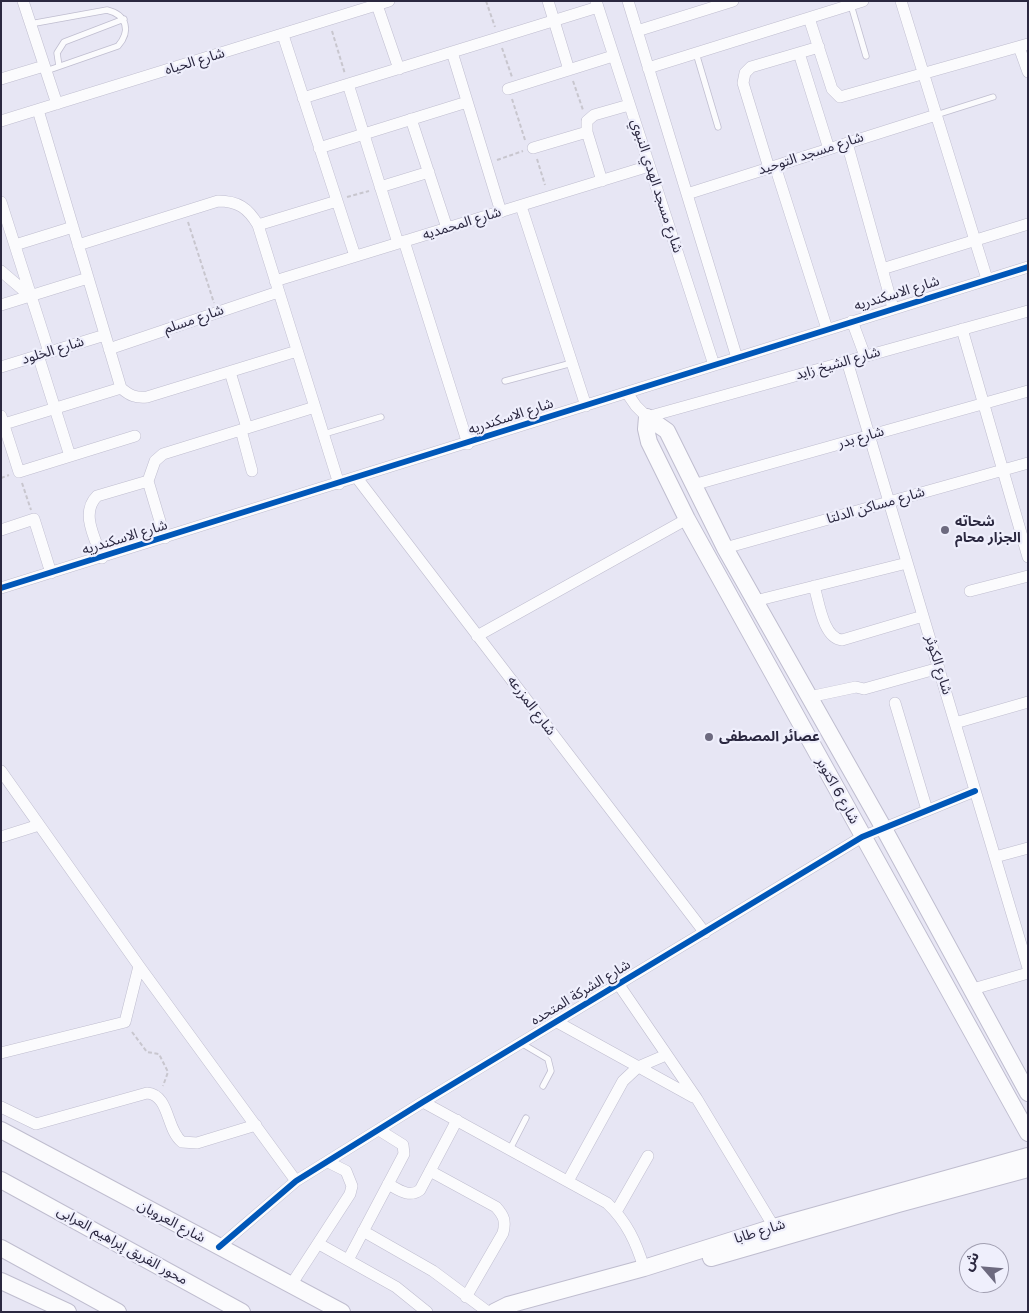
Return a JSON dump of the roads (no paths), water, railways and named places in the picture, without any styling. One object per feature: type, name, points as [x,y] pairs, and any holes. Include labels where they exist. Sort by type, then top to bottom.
[{"type":"street","points":[[23,1],[57,104]]},
{"type":"street","name":"شارع الحياه","points":[[1,121],[389,1]]},
{"type":"street","points":[[548,1],[569,70]]},
{"type":"street","name":"شارع مسجد الهدي النبوي","points":[[628,1],[737,358]]},
{"type":"street","points":[[637,32],[733,1]]},
{"type":"street","points":[[648,68],[863,1]]},
{"type":"street","points":[[901,1],[987,279]]},
{"type":"street","points":[[303,98],[554,21],[597,4]]},
{"type":"street","name":"شارع مسجد الهدي النبوي","points":[[597,4],[714,365]]},
{"type":"street","points":[[377,5],[399,69]]},
{"type":"street","points":[[809,18],[832,89],[840,97],[1024,45],[1028,72]]},
{"type":"street","points":[[283,35],[355,256]]},
{"type":"street","points":[[819,47],[751,67],[743,78],[827,329]]},
{"type":"street","points":[[452,52],[501,212]]},
{"type":"street","points":[[799,53],[829,149]]},
{"type":"street","points":[[512,88],[613,56]]},
{"type":"street","points":[[1,79],[45,68]]},
{"type":"street","points":[[348,84],[380,187],[401,242],[468,444]]},
{"type":"street","points":[[319,148],[467,102]]},
{"type":"street","points":[[531,149],[587,126],[594,115],[629,105]]},
{"type":"street","points":[[38,110],[109,349],[122,388],[129,395],[137,398],[147,397],[298,351]]},
{"type":"street","name":"شارع مسجد التوحيد","points":[[687,194],[936,115]]},
{"type":"street","points":[[411,119],[448,228]]},
{"type":"street","points":[[587,126],[602,181]]},
{"type":"street","points":[[846,143],[893,308]]},
{"type":"street","name":"شارع المحمديه","points":[[277,286],[355,256],[649,166]]},
{"type":"street","points":[[380,187],[429,172]]},
{"type":"street","points":[[78,245],[218,201],[231,201],[242,206],[252,214],[258,225],[339,484]]},
{"type":"street","points":[[258,225],[337,201]]},
{"type":"street","points":[[1,202],[31,296],[55,408],[70,456]]},
{"type":"street","points":[[521,206],[586,406]]},
{"type":"street","points":[[882,269],[1028,224]]},
{"type":"street","points":[[15,245],[73,227]]},
{"type":"street","name":"شارع الاسكندريه","points":[[1,588],[468,444],[1028,266]]},
{"type":"street","points":[[1,271],[31,296]]},
{"type":"street","points":[[1,305],[88,278]]},
{"type":"street","name":"شارع مسلم","points":[[109,349],[218,312],[277,286]]},
{"type":"street","name":"شارع الشيخ زايد","points":[[648,417],[1028,311]]},
{"type":"street","points":[[852,321],[865,356]]},
{"type":"street","points":[[962,329],[1028,557]]},
{"type":"street","name":"شارع الخلود","points":[[2,366],[105,334]]},
{"type":"street","name":"شارع الكوثر","points":[[847,361],[1028,968]]},
{"type":"street","points":[[230,372],[252,471]]},
{"type":"street","points":[[122,388],[2,422],[19,472],[135,436]]},
{"type":"street","name":"شارع بدر","points":[[693,485],[1028,391]]},
{"type":"street","name":"شارع 6 اكتوبر","points":[[627,392],[636,406],[667,431],[725,548],[883,827],[1028,1093]]},
{"type":"street","points":[[166,538],[148,481],[155,461],[163,454],[315,407]]},
{"type":"street","name":"شارع 6 اكتوبر","points":[[648,417],[646,429],[648,442],[687,519],[1028,1133]]},
{"type":"street","name":"شارع مساكن الدلتا","points":[[725,548],[1028,463]]},
{"type":"street","name":"شارع المزرعه","points":[[357,478],[705,933]]},
{"type":"street","points":[[102,558],[89,517],[91,502],[97,496],[148,481]]},
{"type":"street","points":[[1,530],[34,519],[51,573]]},
{"type":"street","points":[[477,636],[687,519]]},
{"type":"street","points":[[755,601],[907,563]]},
{"type":"street","points":[[970,591],[1028,576]]},
{"type":"street","points":[[814,586],[829,633],[836,639],[842,640],[923,616]]},
{"type":"street","points":[[809,697],[856,687],[864,688],[939,668]]},
{"type":"street","points":[[955,724],[1028,702]]},
{"type":"street","points":[[895,703],[927,810]]},
{"type":"street","points":[[1,771],[139,966],[296,1182]]},
{"type":"street","name":"شارع الشركة المتحده","points":[[220,1248],[296,1182],[423,1102],[705,933],[862,836],[975,791]]},
{"type":"street","points":[[1,836],[38,825]]},
{"type":"street","points":[[995,857],[1028,848]]},
{"type":"street","points":[[1,1053],[125,1022],[139,966]]},
{"type":"street","points":[[973,989],[1028,973]]},
{"type":"street","points":[[619,985],[697,1099],[774,1227]]},
{"type":"street","points":[[557,1022],[697,1099]]},
{"type":"street","points":[[568,1181],[624,1081],[638,1067],[666,1055]]},
{"type":"street","points":[[1,1107],[36,1124],[147,1093],[156,1095],[162,1101],[172,1131],[182,1142],[197,1143],[256,1125]]},
{"type":"street","points":[[423,1102],[568,1181],[596,1197],[616,1212],[636,1242],[644,1268]]},
{"type":"street","points":[[388,1184],[406,1194],[416,1193],[420,1190],[457,1120]]},
{"type":"street","name":"شارع العروبان","points":[[1,1130],[342,1312]]},
{"type":"street","points":[[348,1260],[405,1150],[400,1141],[379,1130]]},
{"type":"street","points":[[616,1212],[648,1156]]},
{"type":"street","name":"شارع طابا","points":[[494,1312],[508,1305],[644,1268],[774,1227],[1028,1156]]},
{"type":"street","points":[[291,1284],[350,1194],[352,1186],[346,1171],[328,1162]]},
{"type":"street","name":"شارع طابا","points":[[524,1312],[898,1204],[1028,1169]]},
{"type":"street","points":[[430,1171],[496,1207],[502,1214],[505,1223],[504,1233],[466,1297]]},
{"type":"street","name":"محور الفريق إبراهيم العرابى","points":[[1,1180],[242,1312]]},
{"type":"street","points":[[363,1231],[433,1271],[488,1312]]},
{"type":"street","points":[[319,1244],[396,1287],[426,1312]]},
{"type":"street","points":[[1,1248],[118,1312]]},
{"type":"street","points":[[1,1281],[68,1312]]},
{"type":"lane","points":[[851,5],[866,56]]},
{"type":"lane","points":[[30,24],[107,10],[116,13],[124,20],[127,29],[125,39],[118,46],[59,66],[45,68]]},
{"type":"lane","points":[[59,66],[57,53],[64,42],[124,20]]},
{"type":"lane","points":[[696,53],[718,127]]},
{"type":"lane","points":[[936,115],[993,96]]},
{"type":"lane","points":[[505,381],[572,363]]},
{"type":"lane","points":[[324,434],[381,417]]},
{"type":"lane","points":[[521,1044],[543,1055],[551,1064],[551,1071],[543,1086]]},
{"type":"lane","points":[[510,1149],[526,1118]]},
{"type":"place","name":"شحاته الجزار محام","points":[[945,530]]},
{"type":"place","name":"عصائر المصطفى","points":[[709,737]]}]
